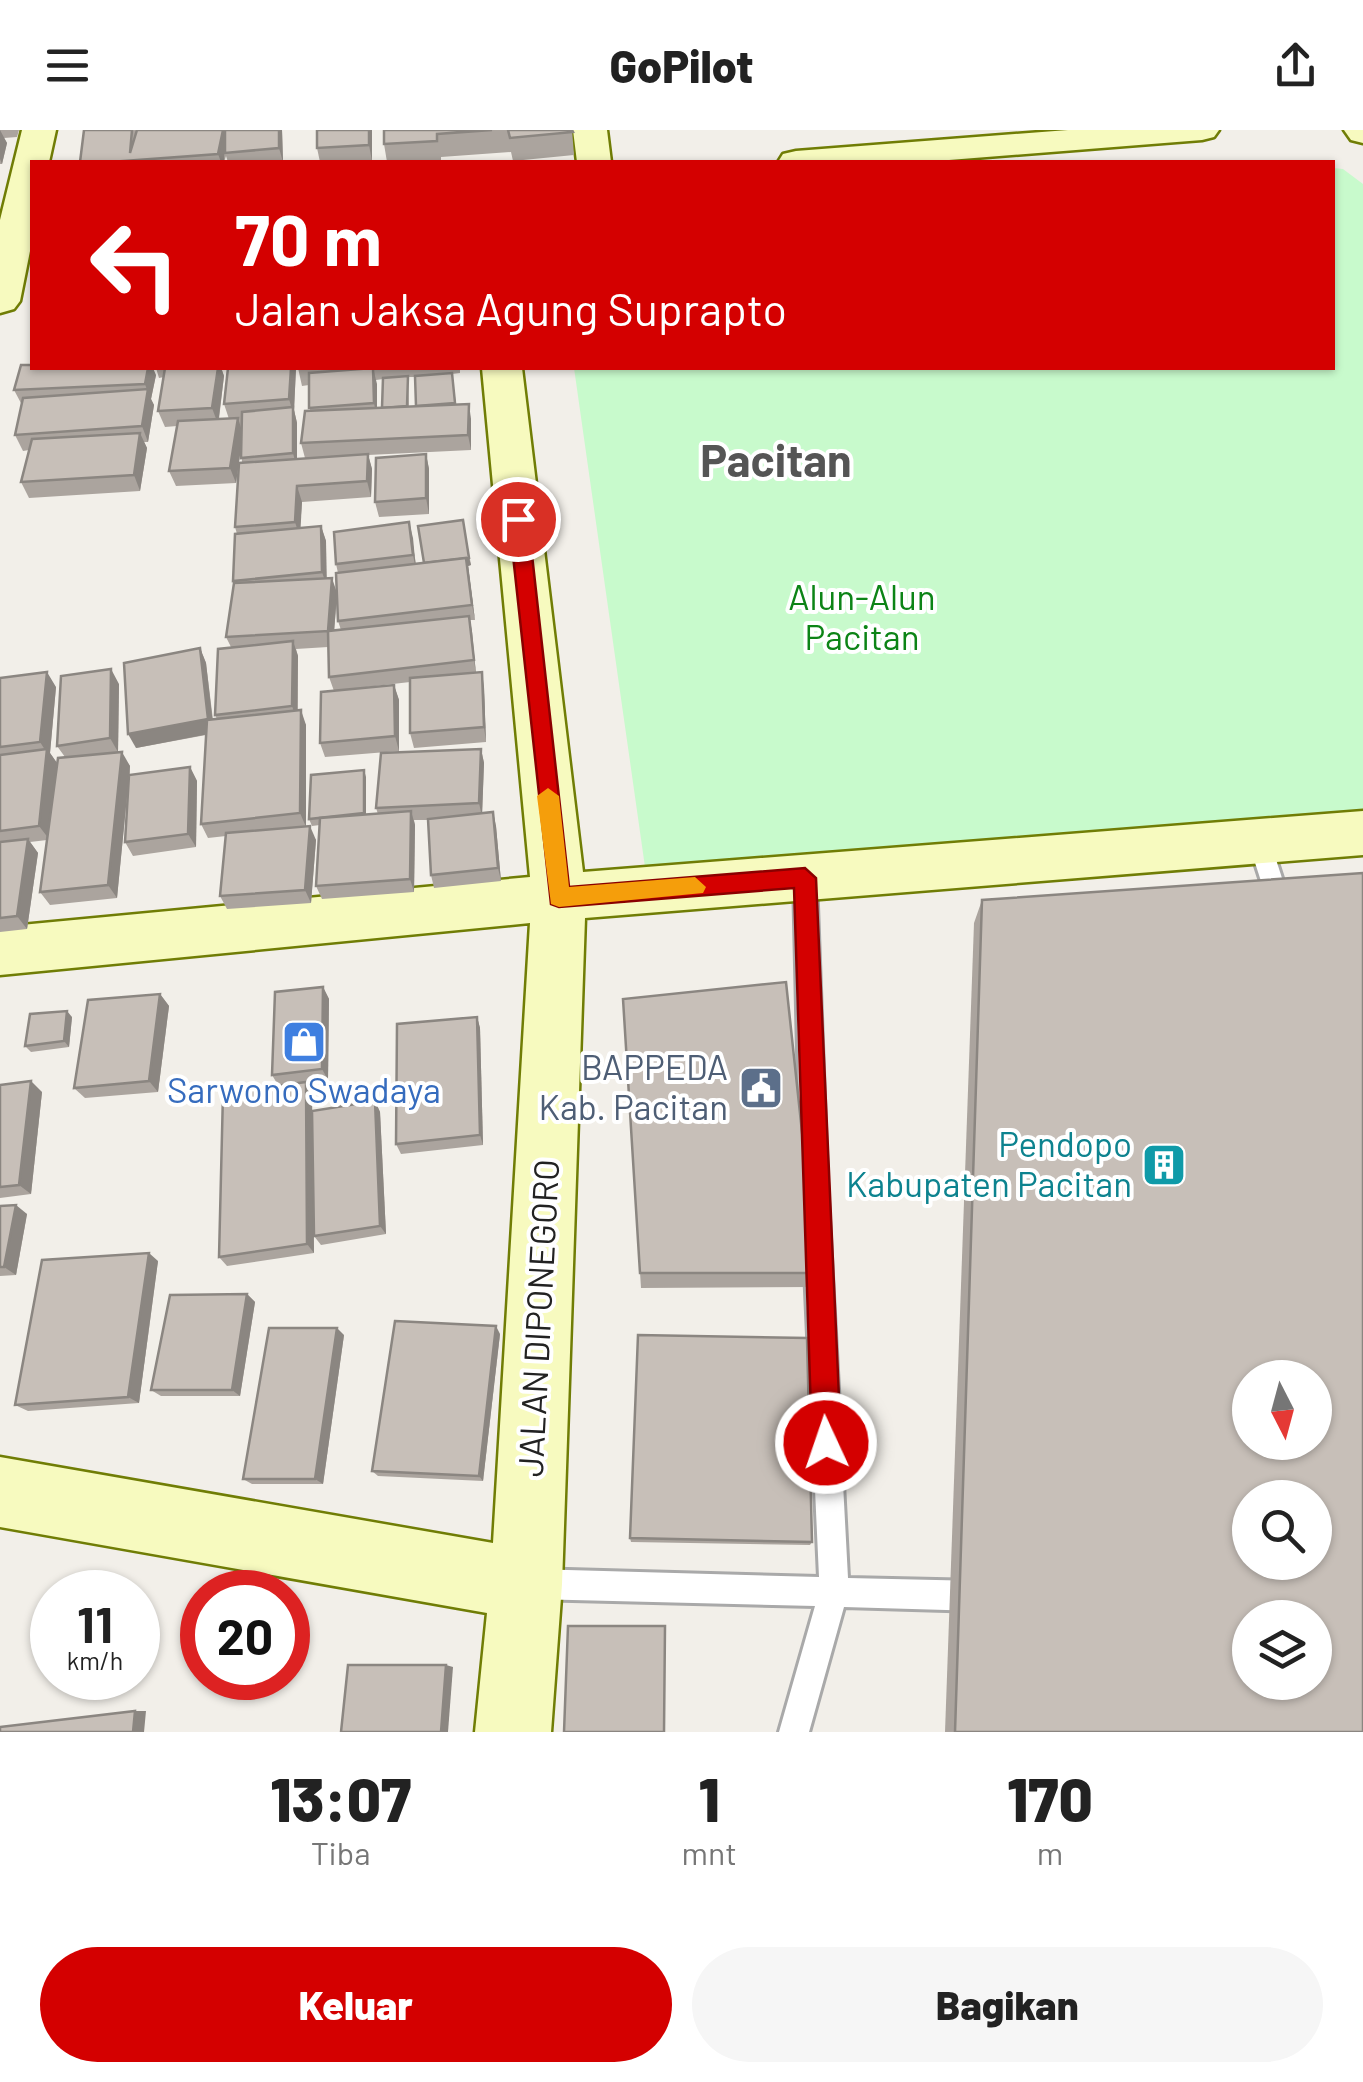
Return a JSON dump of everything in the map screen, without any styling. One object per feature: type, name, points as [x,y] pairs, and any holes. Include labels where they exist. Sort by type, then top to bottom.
[{"type":"main road","points":[[32,160],[39,130]]},
{"type":"main road","points":[[590,130],[594,160]]},
{"type":"main road","points":[[821,160],[1202,130]]},
{"type":"main road","points":[[0,300],[30,168]]},
{"type":"main road","name":"JALAN DIPONEGORO","points":[[502,370],[559,898],[526,1584],[513,1732]]},
{"type":"main road","points":[[0,952],[559,898],[1363,833]]},
{"type":"main road","points":[[0,1492],[526,1584]]},
{"type":"lane","points":[[1260,841],[1288,933]]},
{"type":"lane","points":[[794,1732],[834,1592],[814,1201],[805,878]]},
{"type":"lane","points":[[526,1584],[1003,1597]]},
{"type":"green space","name":"Alun-Alun Pacitan","points":[[1335,168],[1343,169],[1363,184],[1363,829],[723,880],[645,867],[574,370],[1335,370]]},
{"type":"building","points":[[84,130],[132,130],[130,153],[137,130],[223,130],[218,154],[80,160]]},
{"type":"building","points":[[225,130],[279,130],[279,148],[225,153]]},
{"type":"building","points":[[317,130],[369,130],[369,145],[317,148]]},
{"type":"building","points":[[384,130],[492,130],[437,134],[437,141],[384,144]]},
{"type":"building","points":[[508,130],[572,130],[573,132],[510,138]]},
{"type":"building","points":[[21,365],[30,365],[30,370],[148,370],[145,384],[14,390]]},
{"type":"building","points":[[165,370],[218,370],[212,408],[158,411]]},
{"type":"building","points":[[228,370],[291,370],[289,399],[224,404]]},
{"type":"building","points":[[373,370],[374,403],[309,408],[309,373]]},
{"type":"building","points":[[452,373],[455,403],[416,406],[415,376]]},
{"type":"building","points":[[408,376],[407,406],[382,408],[383,378]]},
{"type":"building","points":[[148,389],[142,426],[15,435],[23,398]]},
{"type":"building","points":[[469,404],[468,435],[301,443],[305,411]]},
{"type":"building","points":[[293,407],[293,453],[241,458],[242,412]]},
{"type":"building","points":[[238,418],[230,468],[169,471],[178,421]]},
{"type":"building","points":[[140,433],[134,475],[21,482],[32,439]]},
{"type":"building","points":[[368,454],[367,481],[297,486],[295,522],[235,527],[239,463]]},
{"type":"building","points":[[426,454],[426,498],[375,502],[376,458]]},
{"type":"building","points":[[463,520],[469,558],[424,563],[418,526]]},
{"type":"building","points":[[409,522],[413,555],[336,564],[334,532]]},
{"type":"building","points":[[321,526],[322,572],[233,581],[235,534]]},
{"type":"building","points":[[466,558],[472,605],[338,621],[336,573]]},
{"type":"building","points":[[332,578],[328,631],[226,637],[234,583]]},
{"type":"building","points":[[469,616],[474,660],[329,677],[328,631]]},
{"type":"building","points":[[293,641],[292,706],[215,715],[218,649]]},
{"type":"building","points":[[200,648],[208,719],[128,734],[124,663]]},
{"type":"building","points":[[111,669],[110,738],[57,746],[61,676]]},
{"type":"building","points":[[47,672],[40,742],[0,747],[0,678]]},
{"type":"building","points":[[482,672],[484,727],[410,733],[410,678]]},
{"type":"building","points":[[394,685],[395,736],[320,743],[321,692]]},
{"type":"building","points":[[301,710],[300,813],[201,824],[207,720]]},
{"type":"building","points":[[47,749],[39,826],[0,831],[0,755]]},
{"type":"building","points":[[481,749],[479,803],[376,808],[381,753]]},
{"type":"building","points":[[122,752],[108,885],[40,892],[58,758]]},
{"type":"building","points":[[190,767],[188,834],[125,842],[129,775]]},
{"type":"building","points":[[364,770],[364,813],[309,819],[311,775]]},
{"type":"building","points":[[411,811],[410,879],[316,886],[320,818]]},
{"type":"building","points":[[493,812],[498,868],[431,875],[428,819]]},
{"type":"building","points":[[310,826],[305,890],[220,896],[226,833]]},
{"type":"building","points":[[28,839],[17,916],[0,918],[0,842]]},
{"type":"building","name":"Pendopo Kabupaten Pacitan","points":[[1363,873],[1363,1732],[955,1732],[982,900]]},
{"type":"building","points":[[786,982],[817,1273],[640,1273],[623,999]]},
{"type":"building","name":"Sarwono Swadaya","points":[[323,987],[322,1069],[272,1075],[275,992]]},
{"type":"building","points":[[160,994],[149,1081],[74,1088],[88,1000]]},
{"type":"building","points":[[67,1011],[64,1041],[25,1046],[30,1014]]},
{"type":"building","points":[[477,1017],[480,1135],[396,1144],[397,1024]]},
{"type":"building","points":[[31,1081],[19,1185],[0,1187],[0,1085]]},
{"type":"building","points":[[306,1082],[307,1244],[219,1257],[223,1093]]},
{"type":"building","points":[[375,1101],[380,1226],[314,1236],[312,1111]]},
{"type":"building","points":[[16,1205],[4,1267],[0,1267],[0,1206]]},
{"type":"building","points":[[149,1253],[128,1397],[15,1405],[42,1260]]},
{"type":"building","points":[[247,1294],[232,1390],[151,1390],[170,1295]]},
{"type":"building","points":[[395,1321],[496,1326],[479,1476],[372,1471]]},
{"type":"building","points":[[269,1328],[337,1328],[315,1479],[243,1479]]},
{"type":"building","points":[[638,1335],[807,1338],[812,1542],[630,1538]]},
{"type":"building","points":[[568,1626],[665,1626],[664,1732],[564,1732]]},
{"type":"building","points":[[348,1665],[446,1665],[441,1732],[341,1732]]},
{"type":"building","points":[[135,1711],[133,1732],[0,1732],[0,1727]]},
{"type":"slow traffic","points":[[548,796],[559,898],[695,887]]},
{"type":"place","name":"Sarwono Swadaya","points":[[304,1042]]},
{"type":"place","name":"BAPPEDA Kab. Pacitan","points":[[761,1088]]},
{"type":"place","name":"Pendopo Kabupaten Pacitan","points":[[1164,1165]]},
{"type":"district","name":"Pacitan","points":[[776,461]]},
{"type":"route","points":[[518,519],[559,898],[805,878],[826,1443]]}]
